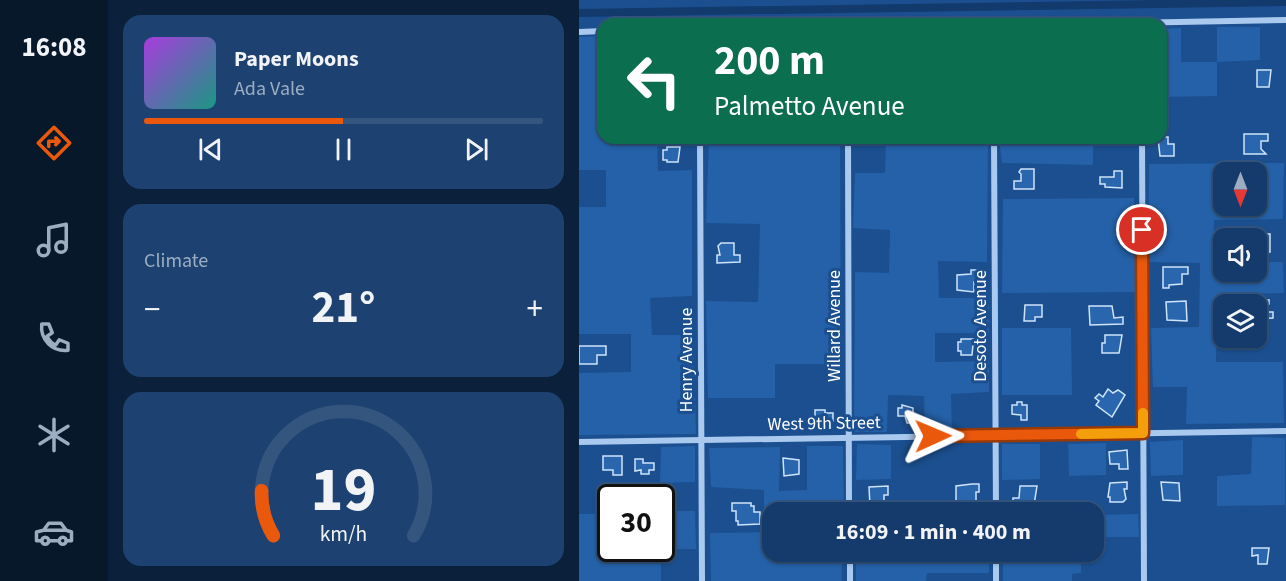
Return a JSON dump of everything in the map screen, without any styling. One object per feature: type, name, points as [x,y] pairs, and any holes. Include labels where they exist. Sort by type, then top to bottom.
[{"type":"street","points":[[1167,22],[1286,20]]},
{"type":"street","points":[[579,32],[597,32]]},
{"type":"street","name":"Henry Avenue","points":[[700,144],[702,581]]},
{"type":"street","name":"Willard Avenue","points":[[848,144],[849,502]]},
{"type":"street","name":"Desoto Avenue","points":[[995,144],[996,502]]},
{"type":"street","points":[[1142,144],[1144,581]]},
{"type":"street","name":"West 9th Street","points":[[579,442],[1286,431]]},
{"type":"street","points":[[850,562],[850,581]]},
{"type":"street","points":[[996,562],[996,581]]},
{"type":"shaded area","points":[[1217,27],[1260,27],[1260,60],[1217,62]]},
{"type":"shaded area","points":[[1181,28],[1181,62],[1217,62],[1217,96],[1167,97],[1167,29]]},
{"type":"shaded area","points":[[597,36],[597,144],[657,144],[658,171],[692,170],[692,296],[650,298],[652,335],[693,335],[696,434],[579,435],[579,373],[631,372],[631,334],[579,334],[579,207],[606,207],[606,170],[579,170],[579,37]]},
{"type":"shaded area","points":[[709,144],[840,144],[841,364],[775,364],[775,398],[708,398],[706,301],[758,302],[760,224],[706,223]]},
{"type":"shaded area","points":[[886,144],[988,144],[987,262],[938,261],[939,298],[989,298],[989,333],[935,333],[935,362],[989,361],[989,392],[951,394],[952,432],[925,432],[924,396],[888,395],[887,432],[854,432],[855,272],[889,273],[890,230],[853,228],[855,173],[885,173]]},
{"type":"shaded area","points":[[1000,144],[1093,144],[1093,165],[1002,163]]},
{"type":"shaded area","points":[[1267,163],[1284,163],[1283,219],[1214,220],[1213,282],[1267,282],[1267,262],[1283,262],[1284,293],[1213,294],[1213,348],[1216,348],[1216,362],[1283,362],[1284,423],[1186,424],[1187,387],[1153,387],[1151,328],[1199,327],[1200,263],[1148,262],[1149,164],[1213,164],[1213,216],[1267,216]]},
{"type":"shaded area","points":[[1134,198],[1135,292],[1002,293],[1003,199]]},
{"type":"shaded area","points":[[1002,328],[1071,328],[1072,395],[1002,395]]},
{"type":"shaded area","points":[[1252,437],[1285,438],[1285,505],[1217,506],[1217,476],[1251,474]]},
{"type":"shaded area","points":[[1183,440],[1183,475],[1151,476],[1150,442]]},
{"type":"shaded area","points":[[1106,443],[1106,475],[1069,476],[1068,444]]},
{"type":"shaded area","points":[[857,444],[891,445],[891,479],[856,480]]},
{"type":"shaded area","points":[[1002,444],[1040,444],[1040,479],[1002,480]]},
{"type":"shaded area","points":[[695,446],[695,482],[660,483],[661,447]]},
{"type":"shaded area","points":[[807,446],[843,446],[844,502],[764,502],[764,490],[711,487],[709,448],[780,447],[779,491],[807,490]]},
{"type":"shaded area","points":[[675,511],[695,511],[696,549],[675,549]]},
{"type":"shaded area","points":[[579,514],[597,514],[597,562],[661,562],[661,581],[579,581]]},
{"type":"shaded area","points":[[1138,514],[1139,537],[1104,537],[1104,515]]},
{"type":"shaded area","points":[[762,532],[762,562],[842,562],[842,581],[711,581],[710,533]]},
{"type":"shaded area","points":[[856,562],[989,562],[989,573],[927,573],[926,581],[856,581]]},
{"type":"shaded area","points":[[1003,562],[1081,562],[1081,573],[1072,574],[1072,581],[1003,581]]},
{"type":"building","points":[[1257,70],[1271,70],[1269,87],[1257,87]]},
{"type":"building","points":[[1244,134],[1268,134],[1268,141],[1261,141],[1261,149],[1266,154],[1244,154]]},
{"type":"building","points":[[1168,137],[1168,144],[1174,144],[1174,156],[1160,156],[1159,144],[1167,144]]},
{"type":"building","points":[[667,147],[680,147],[678,162],[663,160],[663,150],[667,150]]},
{"type":"building","points":[[1021,169],[1034,169],[1034,189],[1014,189],[1014,181],[1021,181],[1019,172]]},
{"type":"building","points":[[1114,171],[1122,171],[1122,188],[1105,187],[1105,184],[1100,184],[1100,177],[1114,177]]},
{"type":"building","points":[[1267,234],[1270,234],[1270,252],[1267,252]]},
{"type":"building","points":[[721,243],[734,243],[734,255],[740,255],[740,262],[717,263],[717,255],[720,255],[718,246]]},
{"type":"building","points":[[1163,267],[1188,267],[1188,274],[1182,274],[1182,284],[1163,288]]},
{"type":"building","points":[[971,270],[977,270],[974,292],[957,290],[957,275],[971,274]]},
{"type":"building","points":[[1186,301],[1187,321],[1167,320],[1166,302]]},
{"type":"building","points":[[1025,305],[1042,305],[1042,317],[1035,317],[1035,321],[1024,321]]},
{"type":"building","points":[[1089,306],[1112,306],[1114,318],[1123,317],[1123,324],[1090,325]]},
{"type":"building","points":[[1267,312],[1273,312],[1273,318],[1267,318]]},
{"type":"building","points":[[1105,335],[1122,335],[1119,353],[1102,353]]},
{"type":"building","points":[[961,339],[978,339],[978,345],[973,345],[972,355],[961,355],[961,351],[958,351],[958,342],[961,342]]},
{"type":"building","points":[[579,346],[606,346],[606,355],[597,355],[597,364],[579,364]]},
{"type":"building","points":[[1108,389],[1113,393],[1118,390],[1125,395],[1112,417],[1096,405],[1099,401],[1095,398],[1099,394],[1103,397]]},
{"type":"building","points":[[1017,402],[1027,405],[1027,420],[1021,420],[1021,415],[1012,414],[1012,405],[1017,405]]},
{"type":"building","points":[[902,405],[913,408],[913,423],[907,423],[905,416],[898,416],[898,408],[902,408]]},
{"type":"building","points":[[815,410],[833,413],[833,421],[815,421]]},
{"type":"building","points":[[1127,450],[1128,469],[1119,469],[1119,464],[1110,464],[1109,452]]},
{"type":"building","points":[[603,456],[622,456],[622,475],[613,475],[613,470],[603,470]]},
{"type":"building","points":[[783,458],[799,460],[799,474],[784,476]]},
{"type":"building","points":[[635,459],[643,459],[643,463],[654,463],[654,470],[649,470],[649,474],[641,474],[641,470],[635,471]]},
{"type":"building","points":[[1127,482],[1127,489],[1124,489],[1126,499],[1123,502],[1110,502],[1110,497],[1108,497],[1110,483]]},
{"type":"building","points":[[1161,482],[1179,483],[1180,501],[1163,500]]},
{"type":"building","points":[[979,484],[976,502],[956,502],[956,486]]},
{"type":"building","points":[[888,486],[888,495],[884,495],[884,502],[870,502],[869,487]]},
{"type":"building","points":[[1020,486],[1037,486],[1034,502],[1013,502],[1013,498],[1019,498]]},
{"type":"building","points":[[732,503],[751,503],[751,506],[754,506],[754,512],[760,512],[760,524],[738,525],[736,511],[732,511]]},
{"type":"building","points":[[1252,548],[1269,548],[1267,564],[1258,564],[1258,555],[1252,556]]},
{"type":"waterway","points":[[579,13],[1286,2]]},
{"type":"slow traffic","points":[[1081,434],[1143,433],[1143,413]]},
{"type":"route","points":[[933,436],[1143,433],[1142,230]]}]
